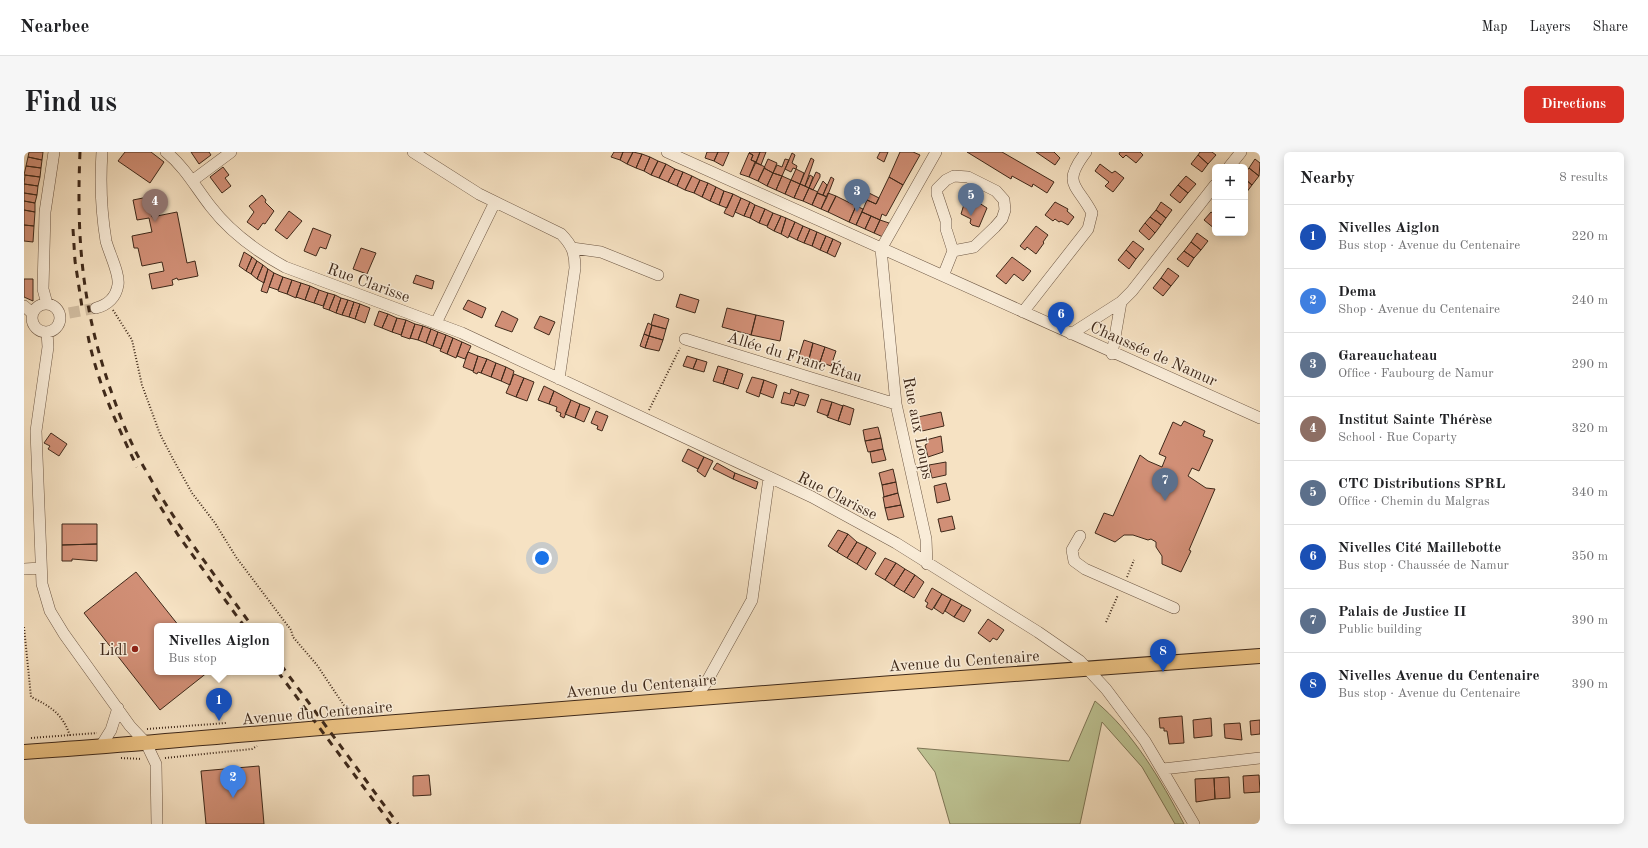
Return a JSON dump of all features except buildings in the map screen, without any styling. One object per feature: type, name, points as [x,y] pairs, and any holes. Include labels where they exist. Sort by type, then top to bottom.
[{"type":"main road","name":"Avenue du Centenaire","points":[[24,752],[694,698],[1260,656]]},
{"type":"street","points":[[47,304],[43,288],[45,212],[54,152]]},
{"type":"street","points":[[96,308],[108,302],[114,296],[118,284],[107,242],[102,207],[102,152]]},
{"type":"street","name":"Rue Clarisse","points":[[166,152],[178,164],[211,208],[231,230],[260,253],[285,267],[311,278],[462,333],[644,420],[812,497],[851,517],[1038,632],[1080,661],[1106,689],[1145,741],[1194,824]]},
{"type":"street","points":[[192,181],[231,152]]},
{"type":"street","points":[[413,152],[447,175],[495,202],[561,234],[572,248],[575,256],[575,268],[559,379]]},
{"type":"street","name":"Chaussée de Namur","points":[[667,152],[1023,312],[1112,354],[1260,418]]},
{"type":"street","points":[[881,249],[936,152]]},
{"type":"street","points":[[1023,312],[1088,229],[1091,223],[1092,213],[1076,189],[1072,179],[1072,172],[1086,152]]},
{"type":"street","points":[[1231,164],[1241,152]]},
{"type":"street","points":[[943,276],[953,251],[946,229],[946,221],[936,194],[937,189],[946,180],[954,176],[968,178],[996,191],[1004,200],[1005,210],[1002,219],[974,247],[953,251]]},
{"type":"street","points":[[1071,334],[1121,302],[1132,291],[1212,189]]},
{"type":"street","points":[[436,323],[495,202]]},
{"type":"street","points":[[572,248],[601,252],[658,275]]},
{"type":"street","name":"Rue aux Loups","points":[[881,249],[896,404],[926,539],[927,564]]},
{"type":"street","points":[[1112,354],[1121,302]]},
{"type":"street","points":[[47,304],[64,314],[55,328],[47,332],[38,330],[32,323],[28,310],[47,304]]},
{"type":"street","points":[[47,332],[48,347],[36,431],[42,584],[50,611],[64,634],[130,726],[146,743],[156,764],[157,824]]},
{"type":"street","name":"Allée du Franc Étau","points":[[685,338],[896,404]]},
{"type":"street","points":[[694,698],[706,683],[752,600],[769,478]]},
{"type":"street","points":[[1080,536],[1072,550],[1074,561],[1085,569],[1174,608]]},
{"type":"street","points":[[24,569],[42,568]]},
{"type":"street","points":[[101,746],[111,730],[118,708]]},
{"type":"street","points":[[1162,769],[1260,758]]},
{"type":"path","points":[[108,302],[132,340],[142,385],[160,434],[192,492],[236,557],[291,630],[293,637],[317,665],[356,725]]},
{"type":"path","points":[[644,420],[685,338]]},
{"type":"path","points":[[1106,622],[1134,560]]},
{"type":"path","points":[[24,626],[31,697],[48,705],[60,714],[67,725],[70,735]]},
{"type":"green space","points":[[1095,701],[1109,713],[1134,742],[1156,774],[1184,824],[1175,824],[1142,767],[1102,722],[1080,824],[950,824],[935,772],[917,748],[1069,761]]},
{"type":"tunnel","points":[[69,313],[96,308]]},
{"type":"railway","points":[[80,152],[79,218],[84,279],[95,339],[115,402],[134,449],[161,496],[198,552],[250,623]]},
{"type":"railway","points":[[73,229],[75,261],[82,307]]},
{"type":"railway","points":[[88,336],[102,387],[137,467]]},
{"type":"railway","points":[[153,495],[178,535],[242,623]]},
{"type":"railway","points":[[284,669],[398,824]]},
{"type":"railway","points":[[280,675],[391,824]]},
{"type":"place","name":"Gareauchateau","points":[[857,212]]},
{"type":"place","name":"CTC Distributions SPRL","points":[[971,216]]},
{"type":"place","name":"Institut Sainte Thérèse","points":[[155,222]]},
{"type":"place","name":"Nivelles Cité Maillebotte","points":[[1061,335]]},
{"type":"place","name":"Palais de Justice II","points":[[1165,501]]},
{"type":"place","name":"Lidl","points":[[135,649]]},
{"type":"place","name":"Nivelles Avenue du Centenaire","points":[[1163,672]]},
{"type":"place","name":"Nivelles Aiglon","points":[[219,721]]},
{"type":"place","name":"Dema","points":[[233,798]]}]
